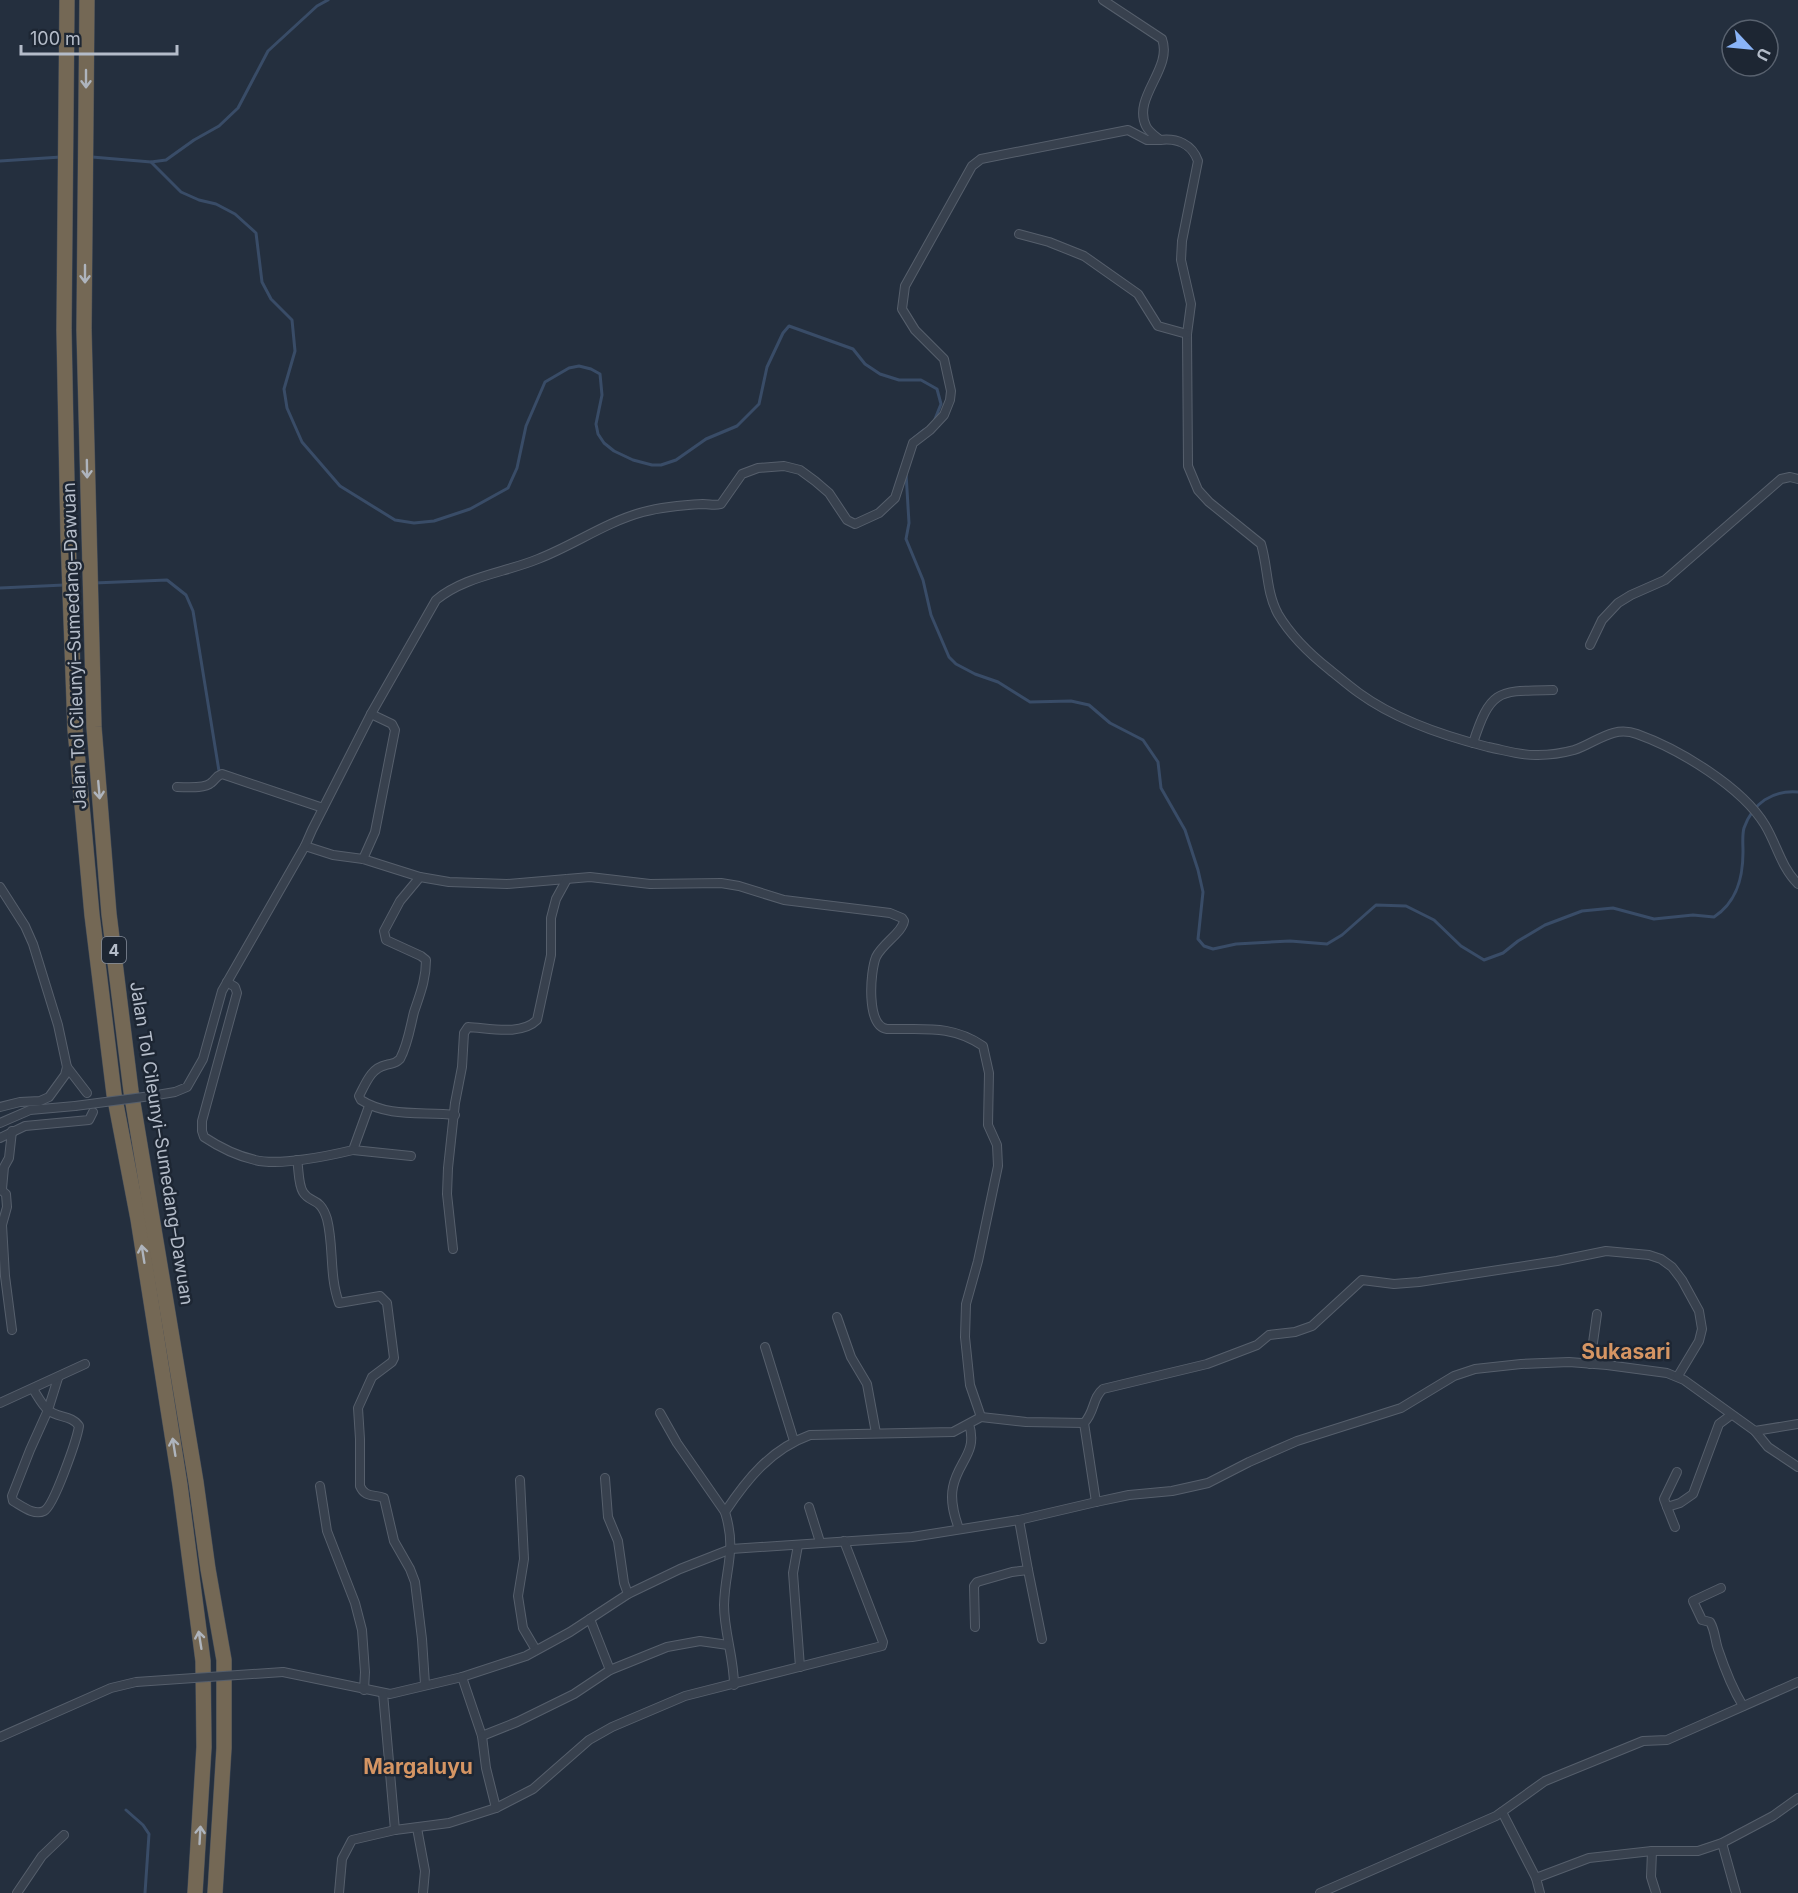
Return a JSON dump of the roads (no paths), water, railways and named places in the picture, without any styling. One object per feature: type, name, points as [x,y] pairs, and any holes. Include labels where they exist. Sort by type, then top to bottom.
[{"type":"highway","name":"Jalan Tol Cileunyi–Sumedang–Dawuan","points":[[67,0],[64,330],[75,729],[92,915],[114,1094],[138,1220],[167,1404],[203,1661],[204,1747],[195,1893]]},
{"type":"highway","name":"Jalan Tol Cileunyi–Sumedang–Dawuan","points":[[87,0],[84,330],[94,727],[109,914],[131,1090],[224,1660],[224,1748],[215,1893]]},
{"type":"street","points":[[1103,0],[1162,39],[1166,48],[1164,60],[1152,83],[1143,111],[1146,127],[1160,140]]},
{"type":"street","points":[[0,1123],[30,1110],[151,1096],[176,1092],[187,1087],[203,1059],[222,991],[305,846],[371,714],[436,600],[447,591],[464,583],[539,559],[643,512],[680,506],[721,504],[742,474],[758,468],[784,466],[800,470],[829,493],[847,520],[855,524],[879,513],[895,498],[913,443],[944,415],[951,391],[944,359],[915,330],[902,309],[904,286],[972,166],[981,159],[1128,130],[1147,140],[1170,139],[1189,146],[1195,151],[1198,161],[1182,241],[1181,260],[1191,304],[1187,334],[1188,466],[1198,490],[1209,502],[1261,544],[1269,590],[1277,613],[1290,631],[1319,662],[1360,694],[1405,719],[1473,743],[1536,756],[1574,750],[1597,738],[1621,730],[1634,732],[1654,740],[1713,775],[1748,803],[1766,827],[1789,875],[1798,884]]},
{"type":"street","points":[[1019,234],[1084,256],[1138,294],[1158,326],[1187,334]]},
{"type":"street","points":[[1590,645],[1602,620],[1618,603],[1665,580],[1781,479],[1790,477],[1798,479]]},
{"type":"street","points":[[1473,743],[1483,713],[1498,696],[1514,690],[1553,690]]},
{"type":"street","points":[[363,859],[377,822],[395,730],[392,724],[371,714]]},
{"type":"street","points":[[177,788],[205,786],[222,774],[323,808]]},
{"type":"street","points":[[305,846],[333,855],[363,859],[420,877],[448,882],[507,885],[590,877],[650,884],[721,883],[784,900],[890,913],[902,918],[903,928],[885,943],[874,965],[872,974],[873,1012],[876,1022],[882,1028],[936,1028],[976,1041],[982,1046],[989,1073],[988,1125],[997,1145],[998,1166],[978,1261],[966,1304],[965,1337],[970,1385],[981,1417]]},
{"type":"street","points":[[420,877],[400,901],[384,931],[386,940],[424,957],[426,976],[402,1057],[398,1062],[377,1069],[370,1075],[359,1095],[361,1100],[369,1106],[403,1113],[455,1115]]},
{"type":"street","points":[[453,1249],[447,1194],[448,1168],[455,1103],[462,1067],[464,1033],[468,1027],[520,1029],[531,1026],[537,1020],[551,955],[551,918],[556,900],[567,879]]},
{"type":"street","points":[[0,886],[25,926],[33,944],[58,1025],[67,1067],[87,1093]]},
{"type":"street","points":[[227,982],[237,990],[202,1121],[204,1137],[212,1143],[258,1161],[325,1157],[352,1150],[411,1156]]},
{"type":"street","points":[[210,1037],[223,1040]]},
{"type":"street","points":[[0,1107],[20,1102],[40,1101],[49,1097],[65,1075],[67,1067]]},
{"type":"street","points":[[352,1150],[369,1106]]},
{"type":"street","points":[[0,1138],[25,1126],[89,1120],[93,1112]]},
{"type":"street","points":[[12,1131],[10,1155],[4,1167],[1,1189],[6,1194],[7,1207],[2,1226],[12,1330]]},
{"type":"street","points":[[297,1160],[302,1190],[306,1196],[316,1200],[322,1206],[327,1220],[339,1303],[380,1296],[387,1303],[394,1358],[372,1377],[358,1408],[360,1486],[368,1495],[384,1498],[394,1541],[415,1582],[425,1684]]},
{"type":"street","points":[[1096,1502],[1084,1423],[1090,1416],[1097,1394],[1103,1389],[1207,1364],[1257,1345],[1269,1335],[1295,1332],[1312,1326],[1362,1280],[1394,1284],[1419,1282],[1557,1261],[1606,1251],[1643,1254],[1661,1259],[1672,1267],[1686,1286],[1699,1311],[1702,1329],[1699,1341],[1678,1376]]},
{"type":"street","points":[[1590,1364],[1597,1314]]},
{"type":"street","points":[[837,1317],[851,1357],[867,1384],[876,1433]]},
{"type":"street","points":[[765,1347],[794,1441]]},
{"type":"street","points":[[0,1737],[111,1688],[136,1682],[283,1672],[383,1693],[400,1692],[425,1684],[462,1677],[526,1656],[628,1594],[680,1569],[731,1549],[912,1537],[1019,1520],[1129,1495],[1172,1491],[1208,1483],[1297,1441],[1401,1408],[1454,1376],[1475,1369],[1521,1364],[1590,1364],[1640,1369],[1678,1376],[1755,1431],[1768,1447],[1798,1467]]},
{"type":"street","points":[[1,1404],[85,1365]]},
{"type":"street","points":[[33,1389],[48,1410],[77,1422],[79,1426],[54,1498],[43,1512],[32,1511],[13,1501],[12,1496],[48,1410],[58,1378]]},
{"type":"street","points":[[660,1413],[725,1512],[731,1532],[724,1605],[734,1685]]},
{"type":"street","points":[[1667,1507],[1680,1503],[1694,1494],[1719,1424],[1731,1415]]},
{"type":"street","points":[[725,1512],[742,1487],[774,1453],[794,1441],[820,1434],[953,1432],[981,1417],[1026,1422],[1084,1423]]},
{"type":"street","points":[[959,1529],[953,1511],[953,1485],[970,1450],[973,1437],[969,1424]]},
{"type":"street","points":[[1755,1431],[1798,1424]]},
{"type":"street","points":[[1675,1527],[1664,1499],[1677,1472]]},
{"type":"street","points":[[605,1478],[608,1516],[618,1541],[628,1594]]},
{"type":"street","points":[[520,1480],[524,1559],[518,1596],[523,1628],[536,1650]]},
{"type":"street","points":[[320,1486],[327,1531],[362,1630],[364,1689]]},
{"type":"street","points":[[809,1507],[820,1542]]},
{"type":"street","points":[[1019,1520],[1042,1639]]},
{"type":"street","points":[[339,1893],[342,1859],[352,1840],[395,1830],[449,1823],[496,1808],[532,1789],[589,1740],[612,1727],[685,1696],[882,1646],[844,1541]]},
{"type":"street","points":[[798,1545],[793,1573],[800,1667]]},
{"type":"street","points":[[975,1627],[974,1586],[977,1582],[1028,1570]]},
{"type":"street","points":[[1721,1588],[1693,1601],[1702,1620],[1710,1622],[1713,1627],[1730,1683],[1743,1706]]},
{"type":"street","points":[[590,1618],[610,1670]]},
{"type":"street","points":[[482,1736],[574,1694],[610,1670],[667,1647],[700,1641],[728,1645]]},
{"type":"street","points":[[462,1677],[482,1736],[486,1767],[496,1808]]},
{"type":"street","points":[[1320,1893],[1502,1812],[1545,1781],[1643,1741],[1667,1740],[1798,1682]]},
{"type":"street","points":[[383,1693],[395,1830]]},
{"type":"street","points":[[1536,1878],[1589,1858],[1652,1851],[1698,1851],[1722,1843],[1773,1816],[1798,1798]]},
{"type":"street","points":[[1502,1812],[1536,1878],[1540,1893]]},
{"type":"street","points":[[417,1828],[425,1871],[423,1893]]},
{"type":"street","points":[[17,1893],[42,1856],[64,1835]]},
{"type":"street","points":[[1722,1843],[1736,1893]]},
{"type":"street","points":[[1652,1851],[1651,1876],[1656,1893]]},
{"type":"waterway","points":[[92,157],[151,162],[166,160],[219,126],[238,108],[268,51],[317,6],[328,0]]},
{"type":"waterway","points":[[0,161],[61,157]]},
{"type":"waterway","points":[[151,162],[181,192],[216,204],[235,214],[256,233],[262,282],[271,299],[292,320],[295,351],[284,389],[287,408],[302,442],[340,486],[395,520],[414,523],[434,521],[470,509],[508,488],[517,468],[526,426],[545,382],[569,368],[579,366],[600,374],[602,395],[596,424],[598,434],[604,443],[614,451],[633,460],[652,465],[661,465],[676,460],[706,439],[737,426],[759,404],[767,367],[783,333],[789,326],[853,349],[865,364],[880,374],[899,380],[921,380],[937,389],[941,404],[935,419]]},
{"type":"waterway","points":[[913,439],[924,430]]},
{"type":"waterway","points":[[906,473],[909,523],[906,539],[923,580],[931,615],[949,657],[956,664],[998,682],[1030,702],[1071,701],[1089,705],[1110,723],[1143,740],[1158,762],[1161,788],[1185,830],[1198,870],[1203,892],[1198,939],[1204,946],[1213,949],[1236,944],[1290,941],[1327,944],[1342,935],[1376,905],[1406,906],[1434,920],[1461,946],[1484,960],[1503,953],[1545,925],[1582,911],[1613,908],[1654,919],[1693,915],[1714,917],[1728,904],[1737,889],[1743,862],[1743,831],[1748,819],[1758,805],[1772,796],[1798,792]]},
{"type":"waterway","points":[[94,583],[167,580],[186,595],[193,611],[219,771]]},
{"type":"waterway","points":[[0,588],[64,585]]},
{"type":"waterway","points":[[126,1810],[143,1825],[149,1834],[145,1893]]},
{"type":"district","name":"Sukasari","points":[[1626,1351]]},
{"type":"district","name":"Margaluyu","points":[[418,1766]]}]
